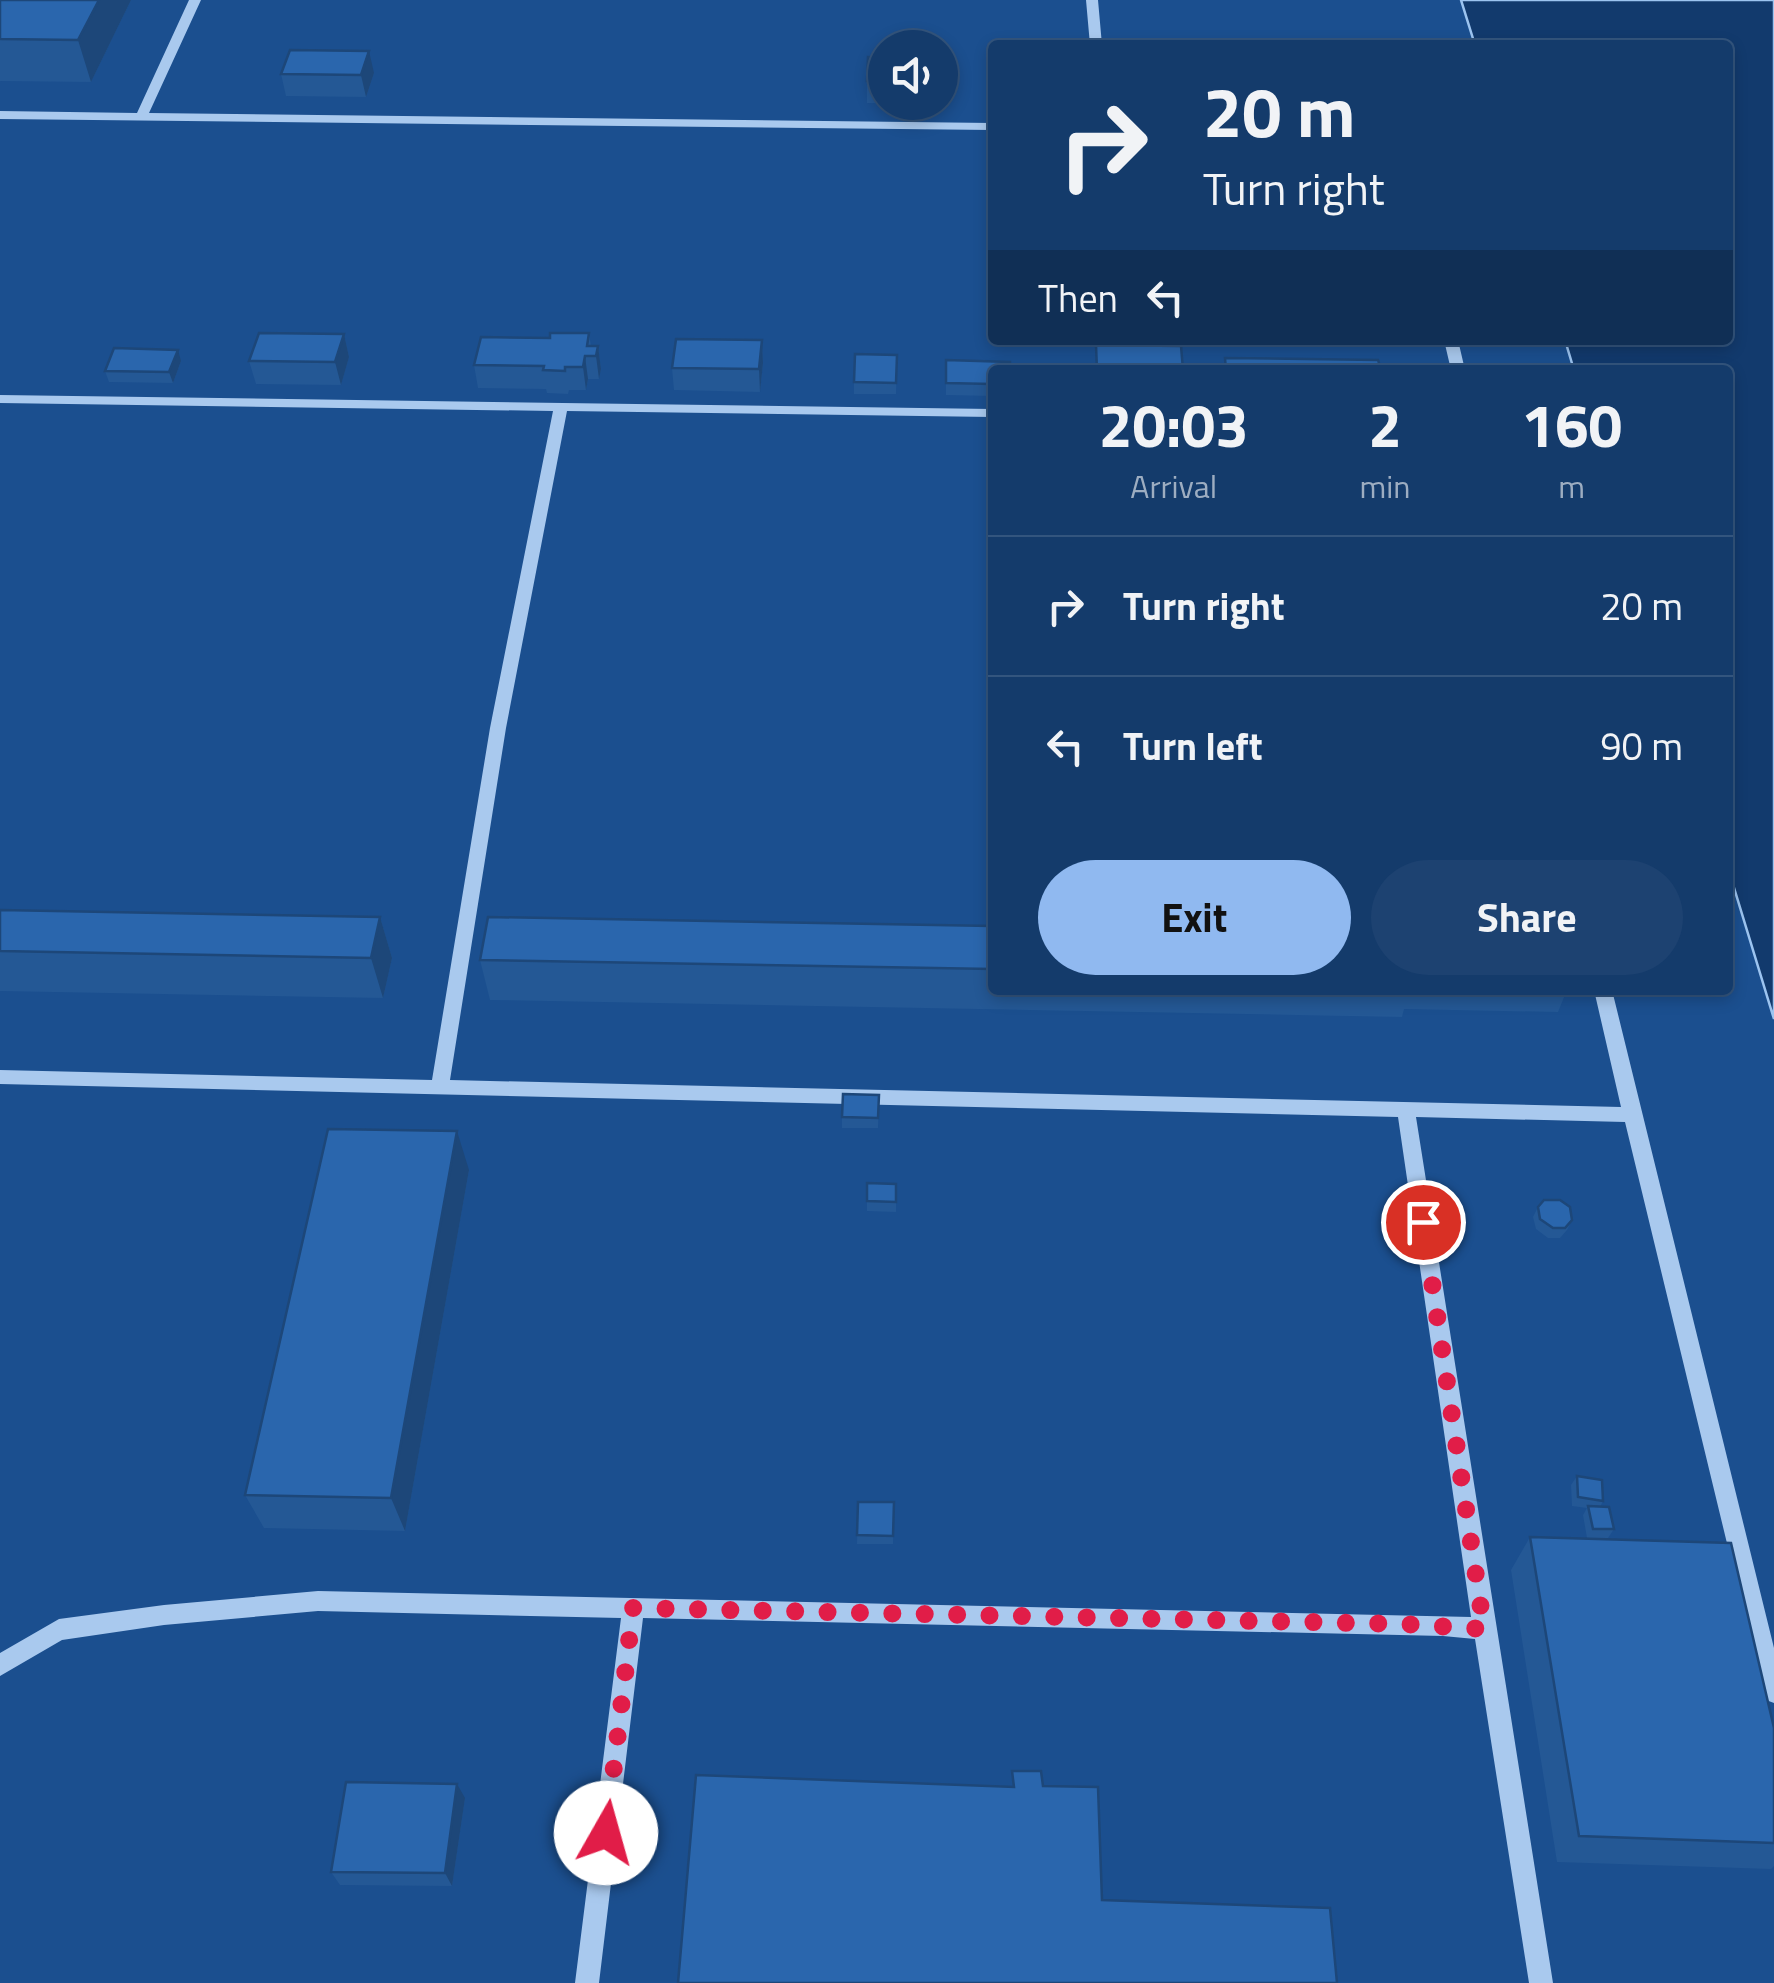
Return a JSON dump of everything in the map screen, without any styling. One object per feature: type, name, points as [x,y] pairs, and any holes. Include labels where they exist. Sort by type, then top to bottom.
[{"type":"lane","points":[[142,116],[195,0]]},
{"type":"lane","points":[[1092,0],[1096,40]]},
{"type":"lane","points":[[0,115],[988,126]]},
{"type":"lane","points":[[0,399],[988,413]]},
{"type":"lane","points":[[440,1088],[498,728],[561,407]]},
{"type":"lane","points":[[1604,995],[1774,1692]]},
{"type":"lane","points":[[0,1077],[1632,1115]]},
{"type":"lane","points":[[1406,1112],[1541,1983]]},
{"type":"lane","points":[[0,1665],[59,1630],[164,1615],[318,1601],[1484,1629]]},
{"type":"lane","points":[[588,1983],[633,1608]]},
{"type":"water","points":[[1461,0],[1774,0],[1774,1019],[1733,884],[1733,365],[1572,365],[1566,345],[1733,345],[1733,40],[1473,40]]},
{"type":"building","points":[[0,0],[99,0],[78,40],[0,39]]},
{"type":"building","points":[[290,50],[369,51],[361,75],[281,74]]},
{"type":"building","points":[[259,333],[344,334],[335,362],[249,361]]},
{"type":"building","points":[[550,333],[589,333],[587,346],[598,346],[596,356],[585,356],[583,367],[565,367],[565,371],[543,370],[544,366],[474,365],[481,337],[550,338]]},
{"type":"building","points":[[676,339],[762,340],[759,369],[672,368]]},
{"type":"building","points":[[1096,345],[1181,346],[1183,365],[1097,365]]},
{"type":"building","points":[[114,348],[178,350],[169,372],[105,371]]},
{"type":"building","points":[[855,354],[897,355],[896,383],[854,382]]},
{"type":"building","points":[[1225,358],[1378,360],[1380,365],[1226,365]]},
{"type":"building","points":[[946,360],[1010,362],[988,365],[988,384],[946,383]]},
{"type":"building","points":[[0,910],[380,917],[371,958],[0,951]]},
{"type":"building","points":[[488,917],[988,926],[988,969],[480,960]]},
{"type":"building","points":[[843,1094],[879,1095],[878,1118],[842,1117]]},
{"type":"building","points":[[328,1129],[457,1131],[391,1498],[245,1495]]},
{"type":"building","points":[[867,1183],[896,1184],[896,1202],[867,1201]]},
{"type":"building","points":[[1544,1200],[1560,1200],[1570,1207],[1572,1220],[1565,1228],[1553,1228],[1540,1219],[1538,1207]]},
{"type":"building","points":[[1577,1476],[1602,1480],[1603,1501],[1578,1497]]},
{"type":"building","points":[[858,1502],[894,1502],[893,1536],[857,1535]]},
{"type":"building","points":[[1588,1506],[1609,1507],[1614,1529],[1593,1529]]},
{"type":"building","points":[[1530,1537],[1731,1543],[1774,1728],[1774,1843],[1579,1836]]},
{"type":"building","points":[[1012,1771],[1041,1771],[1043,1786],[1098,1787],[1102,1900],[1330,1908],[1337,1983],[678,1983],[696,1775],[1014,1787]]},
{"type":"building","points":[[346,1782],[457,1784],[445,1873],[331,1872]]},
{"type":"route","points":[[606,1833],[633,1608],[1404,1624],[1484,1629],[1423,1222]]}]
